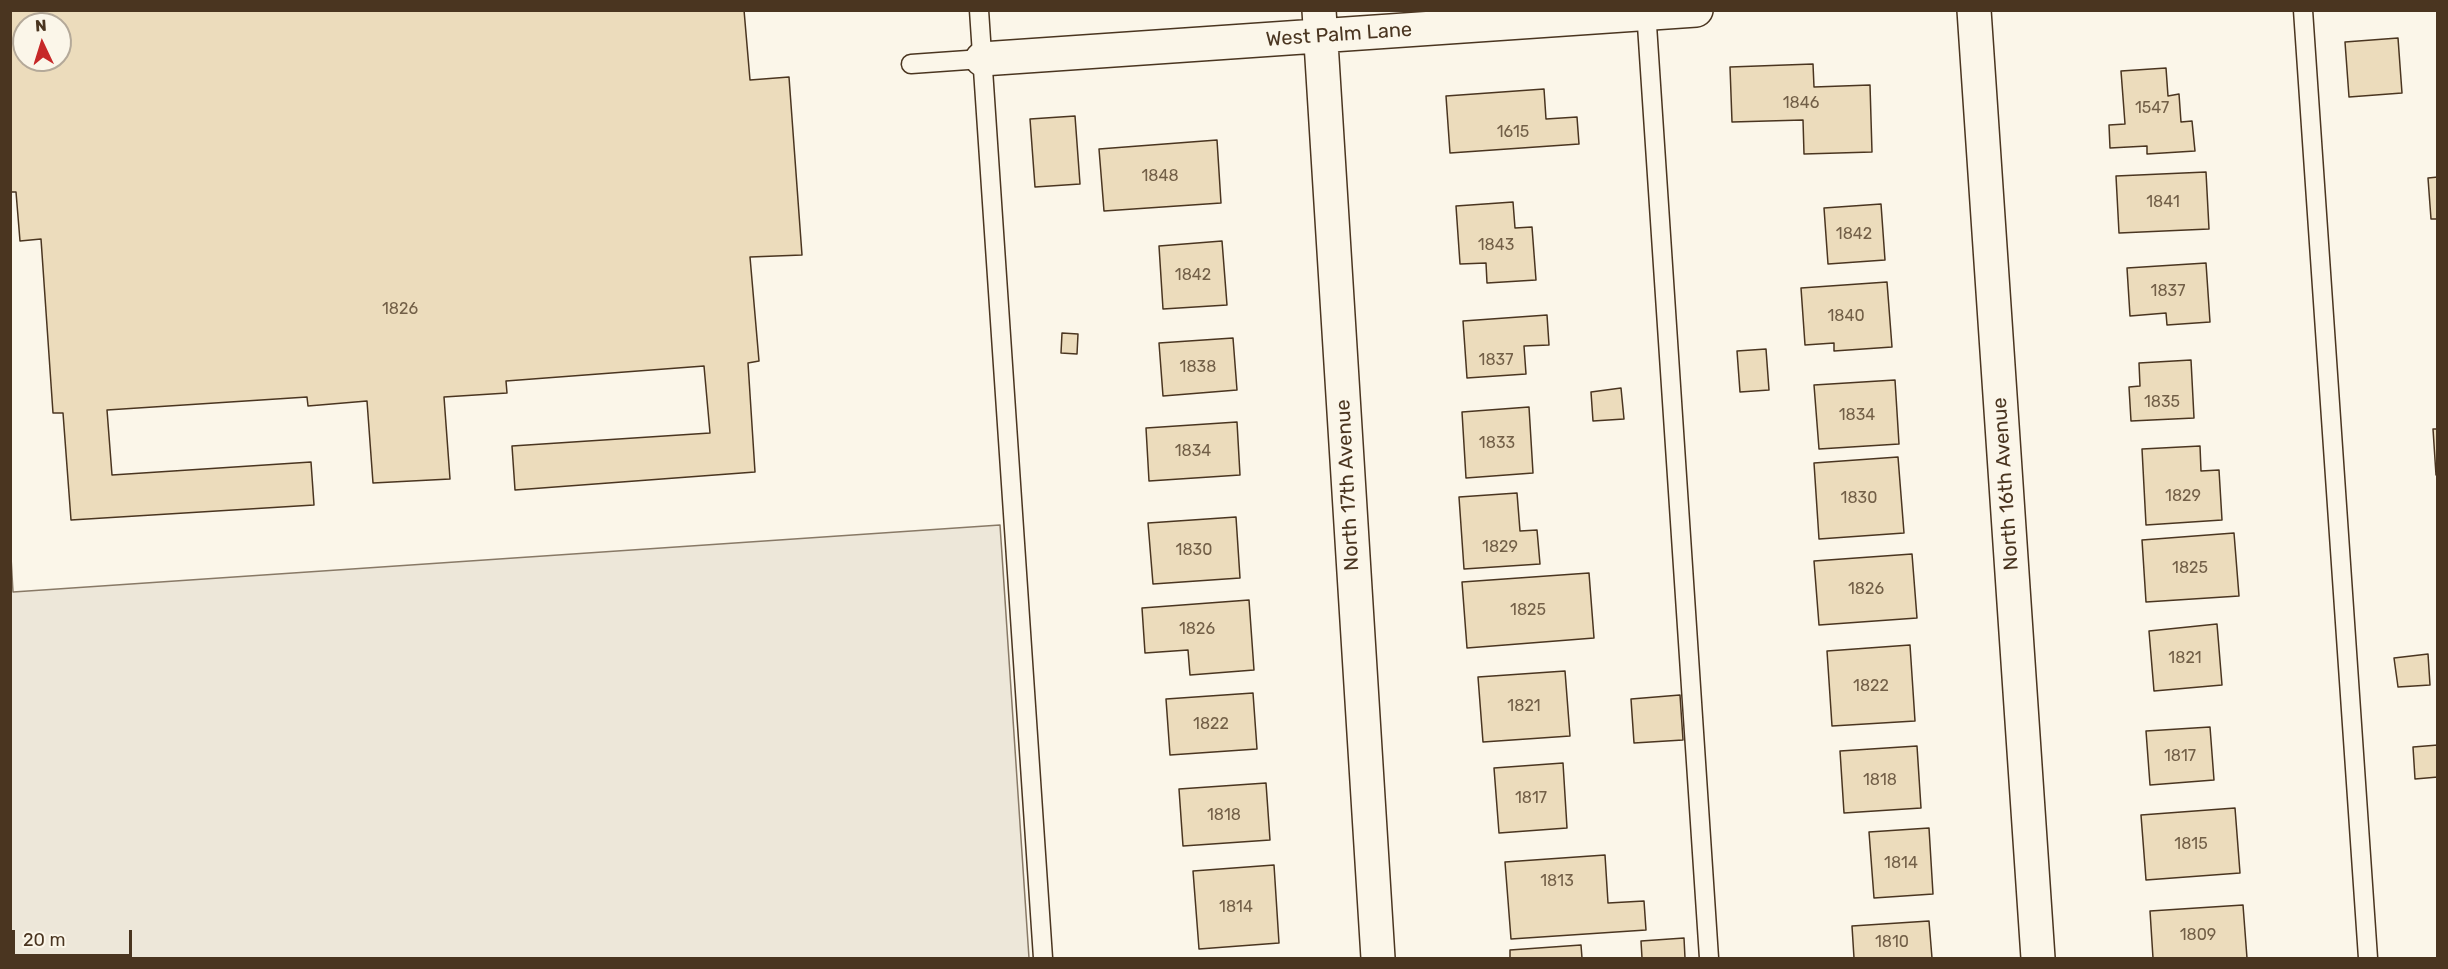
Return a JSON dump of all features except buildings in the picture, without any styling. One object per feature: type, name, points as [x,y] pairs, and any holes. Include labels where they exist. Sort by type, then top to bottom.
[{"type":"street","name":"West Palm Lane","points":[[982,59],[1320,23],[1696,10]]},
{"type":"street","name":"North 16th Avenue","points":[[1974,10],[2038,958]]},
{"type":"street","name":"North 17th Avenue","points":[[1320,23],[1378,958]]},
{"type":"lane","points":[[979,10],[1043,958]]},
{"type":"lane","points":[[2303,10],[2368,958]]},
{"type":"lane","points":[[1646,12],[1709,958]]},
{"type":"lane","points":[[911,64],[982,59]]},
{"type":"shaded area","points":[[1000,525],[1029,958],[11,958],[11,557],[13,592]]}]
